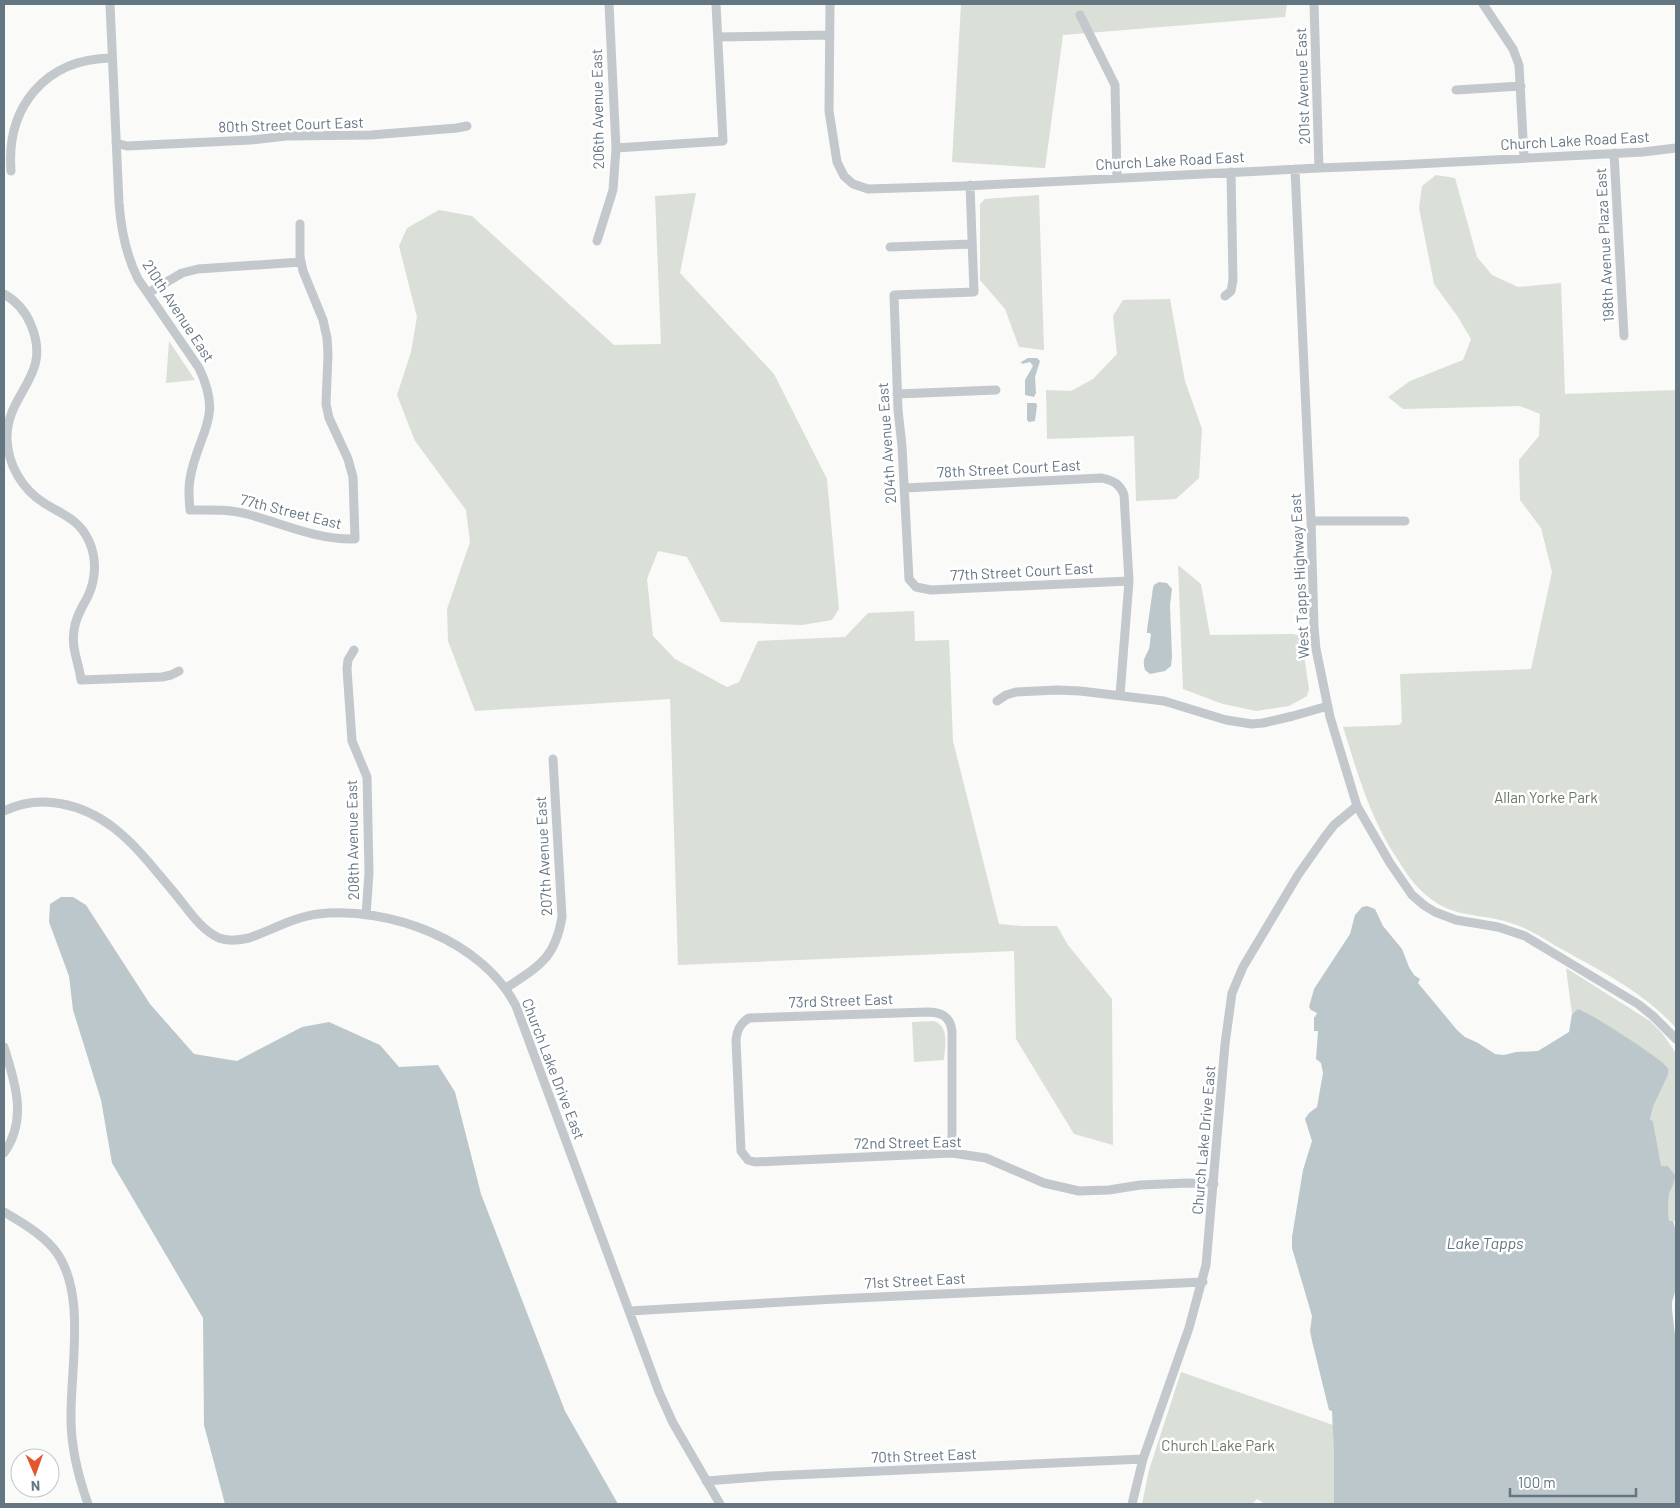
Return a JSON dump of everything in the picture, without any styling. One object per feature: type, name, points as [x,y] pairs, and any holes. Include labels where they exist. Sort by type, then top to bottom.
[{"type":"street","name":"210th Avenue East","points":[[110,4],[111,58],[119,210],[122,232],[131,265],[200,368],[206,381],[210,404],[209,422],[194,462],[190,480],[190,510]]},
{"type":"street","name":"206th Avenue East","points":[[597,241],[613,190],[616,148],[609,4]]},
{"type":"street","points":[[616,148],[722,141],[716,4]]},
{"type":"street","name":"Church Lake Road East","points":[[830,4],[829,111],[837,162],[844,176],[853,184],[868,189],[1397,165],[1676,148]]},
{"type":"street","name":"201st Avenue East","points":[[1314,4],[1319,168]]},
{"type":"street","points":[[1483,4],[1513,49],[1519,65],[1524,157]]},
{"type":"street","points":[[1080,15],[1115,85],[1117,177]]},
{"type":"street","points":[[718,37],[829,35]]},
{"type":"street","points":[[11,171],[11,145],[15,125],[23,106],[38,87],[58,71],[71,64],[86,60],[111,58]]},
{"type":"street","points":[[1456,90],[1521,86]]},
{"type":"street","name":"80th Street Court East","points":[[116,143],[127,146],[251,140],[286,136],[370,135],[467,126]]},
{"type":"street","name":"198th Avenue Plaza East","points":[[1614,153],[1624,336]]},
{"type":"street","name":"West Tapps Highway East","points":[[1295,169],[1314,627],[1319,667],[1328,706],[1358,806],[1390,863],[1412,895],[1425,906],[1456,920],[1509,929],[1530,938],[1638,1004],[1665,1026],[1676,1039]]},
{"type":"street","points":[[1225,296],[1231,291],[1233,280],[1231,172]]},
{"type":"street","points":[[890,247],[972,244],[970,185]]},
{"type":"street","points":[[148,293],[182,273],[198,269],[301,262],[300,224]]},
{"type":"street","name":"204th Avenue East","points":[[916,587],[909,580],[908,573],[894,295],[974,292],[972,244]]},
{"type":"street","name":"77th Street East","points":[[190,510],[229,510],[308,533],[326,537],[355,539],[353,477],[348,459],[328,418],[326,404],[328,354],[324,320],[301,262]]},
{"type":"street","points":[[4,294],[17,304],[30,320],[35,332],[37,351],[33,373],[10,416],[7,439],[12,464],[20,480],[35,496],[68,516],[82,530],[88,540],[94,558],[95,568],[92,586],[78,616],[73,634],[74,652],[81,680],[162,677],[179,671]]},
{"type":"street","points":[[898,394],[996,390]]},
{"type":"street","name":"78th Street Court East","points":[[905,488],[1102,478],[1115,482],[1120,485],[1124,495],[1130,580]]},
{"type":"street","points":[[1311,521],[1405,521]]},
{"type":"street","points":[[1120,695],[1130,580]]},
{"type":"street","name":"77th Street Court East","points":[[916,587],[931,590],[1130,580]]},
{"type":"street","name":"208th Avenue East","points":[[354,650],[348,660],[347,669],[352,742],[367,777],[369,873],[366,915]]},
{"type":"street","points":[[997,701],[1006,695],[1016,692],[1057,690],[1120,695],[1164,701],[1226,720],[1252,724],[1293,716],[1328,706]]},
{"type":"street","name":"207th Avenue East","points":[[506,988],[547,958],[552,952],[560,930],[562,917],[553,759]]},
{"type":"street","name":"Church Lake Drive East","points":[[4,811],[42,801],[68,805],[99,818],[116,829],[195,918],[209,932],[222,940],[249,938],[307,916],[318,914],[366,915],[391,919],[447,940],[468,952],[489,968],[506,988],[516,1006],[659,1392],[673,1423],[720,1504]]},
{"type":"street","name":"Church Lake Drive East","points":[[1132,1504],[1143,1459],[1189,1328],[1203,1282],[1210,1231],[1229,1009],[1237,978],[1275,912],[1324,838],[1334,825],[1358,806]]},
{"type":"street","name":"73rd Street East","points":[[748,1160],[741,1151],[736,1040],[738,1029],[749,1018],[927,1012],[937,1012],[944,1016],[951,1025],[952,1031],[952,1153]]},
{"type":"street","points":[[4,1047],[16,1085],[18,1103],[14,1132],[4,1153]]},
{"type":"street","name":"72nd Street East","points":[[748,1160],[765,1162],[952,1153],[986,1158],[1044,1183],[1079,1190],[1109,1190],[1140,1185],[1214,1184]]},
{"type":"street","points":[[4,1212],[32,1229],[53,1247],[63,1263],[70,1283],[74,1316],[72,1441],[76,1468],[88,1504]]},
{"type":"street","name":"71st Street East","points":[[630,1311],[1203,1282]]},
{"type":"street","name":"70th Street East","points":[[706,1481],[835,1473],[1143,1459]]},
{"type":"green space","points":[[961,4],[1287,4],[1285,17],[1063,35],[1045,168],[952,162]]},
{"type":"green space","name":"Allan Yorke Park","points":[[1436,175],[1455,178],[1477,257],[1492,275],[1518,287],[1561,283],[1565,394],[1676,390],[1676,1028],[1650,1004],[1624,985],[1532,932],[1499,920],[1457,912],[1437,903],[1422,891],[1404,870],[1380,829],[1366,796],[1343,727],[1399,725],[1402,722],[1400,674],[1531,669],[1552,572],[1541,528],[1520,500],[1519,460],[1539,436],[1540,414],[1520,406],[1403,409],[1388,397],[1410,381],[1463,360],[1471,339],[1434,284],[1419,208],[1422,186]]},
{"type":"green space","points":[[696,193],[680,273],[774,374],[827,479],[839,609],[832,620],[802,625],[721,622],[687,557],[658,551],[647,579],[653,636],[675,659],[727,687],[739,682],[758,641],[845,637],[868,613],[914,611],[915,641],[949,640],[953,741],[999,924],[1057,926],[1068,945],[1112,999],[1113,1145],[1074,1134],[1016,1039],[1014,951],[678,965],[670,699],[475,711],[448,641],[447,609],[470,542],[466,510],[415,441],[397,395],[411,352],[417,317],[399,246],[407,228],[439,210],[472,216],[614,345],[661,344],[655,196]]},
{"type":"green space","points":[[1039,195],[1044,350],[1019,347],[1005,309],[980,280],[980,204],[985,199]]},
{"type":"green space","points":[[1170,299],[1185,381],[1202,429],[1199,478],[1176,499],[1136,501],[1134,436],[1047,439],[1046,390],[1071,391],[1093,379],[1117,354],[1113,316],[1123,300]]},
{"type":"green space","points":[[169,341],[195,380],[166,383]]},
{"type":"green space","points":[[1178,565],[1201,584],[1210,635],[1293,634],[1301,636],[1309,689],[1307,696],[1289,706],[1256,711],[1223,704],[1183,689]]},
{"type":"green space","points":[[1566,968],[1650,1021],[1662,1033],[1676,1053],[1676,1221],[1669,1221],[1668,1212],[1669,1196],[1675,1175],[1668,1166],[1661,1167],[1653,1121],[1650,1121],[1653,1107],[1668,1075],[1666,1066],[1619,1033],[1581,1010],[1578,1009],[1572,1014]]},
{"type":"green space","points":[[934,1021],[939,1024],[944,1032],[944,1060],[914,1062],[912,1022]]},
{"type":"green space","name":"Church Lake Park","points":[[1181,1372],[1333,1425],[1334,1504],[1265,1504],[1257,1499],[1252,1504],[1142,1504],[1149,1470]]},
{"type":"water","points":[[1028,358],[1037,358],[1040,361],[1035,377],[1036,393],[1034,397],[1025,395],[1025,380],[1033,366],[1030,362],[1022,364],[1021,362]]},
{"type":"water","points":[[1027,403],[1036,403],[1037,405],[1035,421],[1029,422],[1027,420]]},
{"type":"water","points":[[1159,582],[1167,583],[1172,589],[1170,605],[1172,657],[1171,666],[1165,671],[1150,674],[1145,670],[1144,666],[1151,635],[1147,633],[1147,630],[1153,588]]},
{"type":"water","points":[[61,897],[73,897],[86,905],[150,1004],[194,1054],[237,1061],[302,1027],[329,1022],[380,1045],[399,1067],[438,1065],[455,1092],[481,1194],[565,1411],[618,1504],[225,1504],[204,1425],[203,1318],[112,1163],[101,1100],[73,1010],[69,976],[49,922],[50,904]]},
{"type":"water","name":"Lake Tapps","points":[[1367,906],[1375,909],[1383,926],[1402,949],[1414,975],[1420,979],[1418,983],[1457,1030],[1465,1037],[1495,1054],[1504,1055],[1516,1052],[1538,1051],[1569,1032],[1572,1014],[1578,1009],[1624,1036],[1668,1068],[1668,1075],[1653,1107],[1650,1120],[1653,1121],[1661,1166],[1668,1166],[1675,1175],[1669,1195],[1668,1208],[1669,1221],[1673,1221],[1676,1231],[1676,1289],[1672,1309],[1676,1344],[1676,1504],[1334,1504],[1332,1411],[1329,1410],[1312,1341],[1310,1331],[1312,1316],[1292,1248],[1292,1237],[1303,1170],[1312,1141],[1305,1119],[1317,1107],[1323,1073],[1321,1063],[1316,1059],[1318,1031],[1314,1031],[1314,1017],[1317,1013],[1309,1007],[1314,989],[1350,934],[1355,915],[1362,907]]}]
